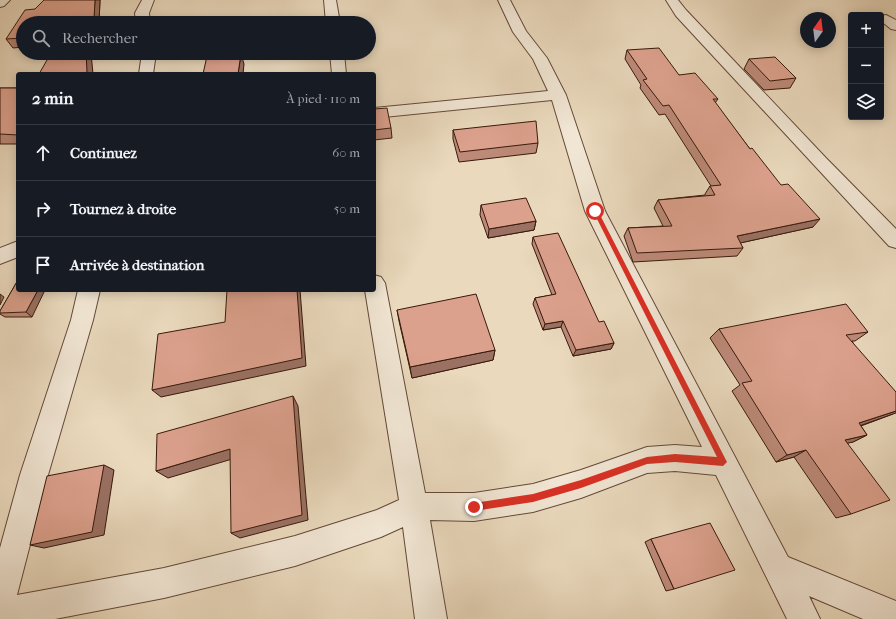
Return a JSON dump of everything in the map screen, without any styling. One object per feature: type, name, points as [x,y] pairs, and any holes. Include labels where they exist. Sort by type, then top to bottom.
[{"type":"street","points":[[0,3],[4,0]]},
{"type":"street","points":[[142,16],[142,13],[148,0]]},
{"type":"street","points":[[330,0],[332,16]]},
{"type":"street","points":[[504,0],[520,32],[540,58],[558,95],[595,211],[804,619]]},
{"type":"street","points":[[672,0],[681,12],[814,156],[896,241]]},
{"type":"street","points":[[146,72],[148,60]]},
{"type":"street","points":[[338,60],[339,72]]},
{"type":"street","points":[[376,113],[558,95]]},
{"type":"street","points":[[0,256],[16,250]]},
{"type":"street","points":[[0,603],[34,475],[82,320],[89,292]]},
{"type":"street","points":[[376,292],[414,507],[431,619]]},
{"type":"street","points":[[0,614],[164,583],[294,551],[381,523],[414,507],[474,507],[533,498],[581,484],[647,460],[675,458],[723,462]]},
{"type":"street","points":[[778,568],[896,617]]},
{"type":"building","points":[[44,0],[95,0],[94,16],[21,16],[25,10],[35,9]]},
{"type":"building","points":[[16,24],[16,38],[6,39]]},
{"type":"building","points":[[659,48],[679,75],[695,73],[718,99],[713,99],[750,149],[752,148],[781,185],[788,184],[820,219],[737,236],[743,248],[637,253],[628,228],[672,226],[658,200],[715,195],[710,186],[721,185],[669,105],[663,106],[643,80],[647,79],[627,50]]},
{"type":"building","points":[[775,57],[796,78],[770,81],[749,59]]},
{"type":"building","points":[[47,60],[86,60],[87,72],[40,72]]},
{"type":"building","points":[[206,60],[240,60],[238,72],[203,72]]},
{"type":"building","points":[[0,88],[16,88],[16,135],[0,134]]},
{"type":"building","points":[[387,108],[391,128],[376,130],[376,109]]},
{"type":"building","points":[[536,121],[538,143],[460,152],[453,130]]},
{"type":"building","points":[[526,198],[536,221],[489,229],[481,205]]},
{"type":"building","points":[[558,233],[599,322],[604,321],[614,343],[576,350],[563,321],[545,324],[535,298],[556,294],[533,237]]},
{"type":"building","points":[[16,283],[16,292],[37,292],[26,312],[0,313]]},
{"type":"building","points":[[227,292],[297,292],[302,358],[152,390],[158,334],[225,322]]},
{"type":"building","points":[[476,294],[495,350],[410,367],[397,310]]},
{"type":"building","points":[[846,304],[868,332],[846,335],[896,392],[896,411],[859,423],[867,435],[845,440],[890,500],[851,514],[806,450],[787,455],[742,383],[752,381],[719,329]]},
{"type":"building","points":[[293,396],[302,515],[231,533],[230,449],[156,471],[157,434]]},
{"type":"building","points":[[104,465],[92,532],[30,545],[47,476]]},
{"type":"building","points":[[710,523],[735,570],[674,589],[651,539]]},
{"type":"route","points":[[474,507],[533,498],[581,484],[647,460],[675,458],[723,462],[595,211]]}]
